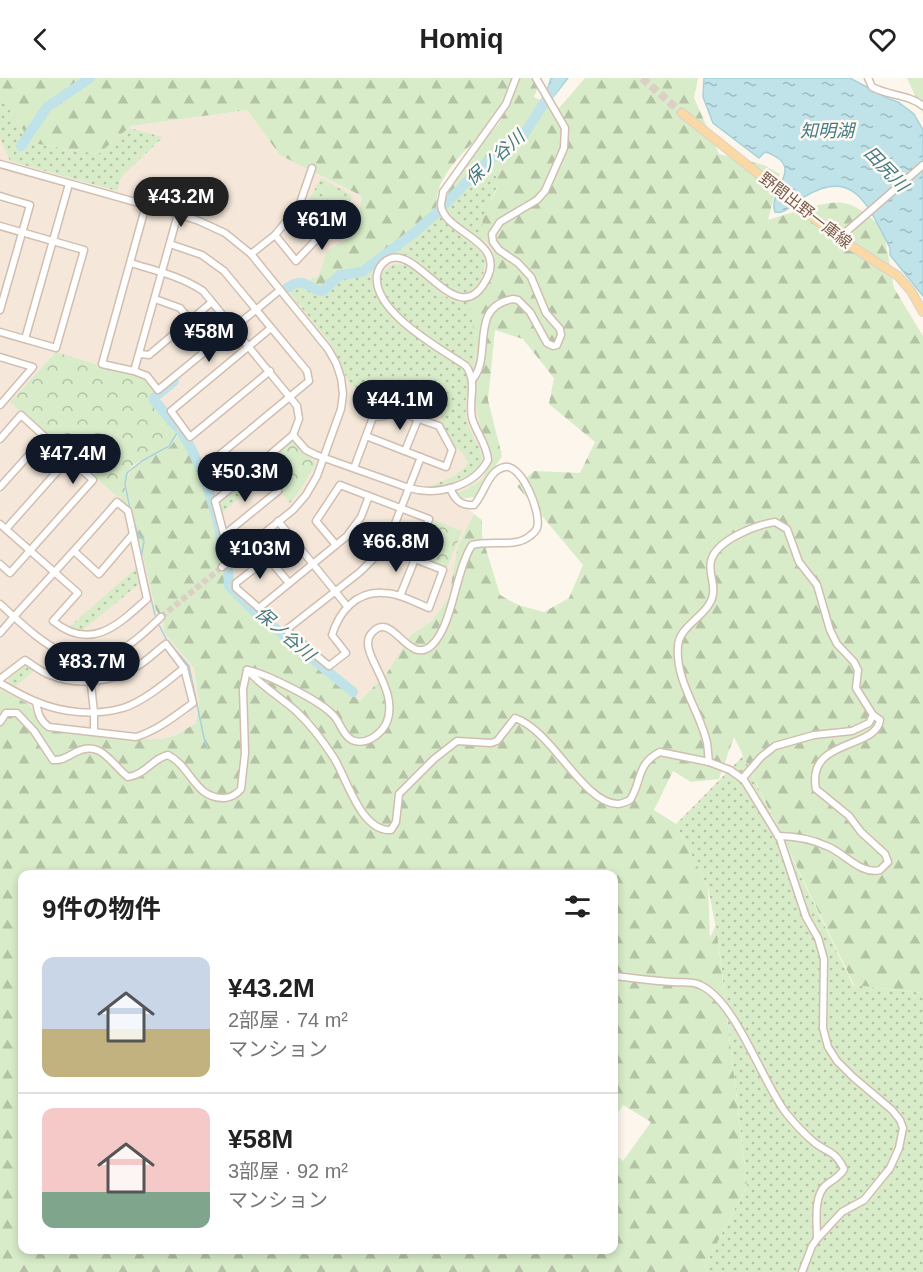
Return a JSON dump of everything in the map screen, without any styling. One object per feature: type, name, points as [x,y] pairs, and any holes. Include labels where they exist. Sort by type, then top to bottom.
[{"type":"main road","name":"野間出野一庫線","points":[[682,113],[839,238],[898,276],[911,291],[923,312]]},
{"type":"street","points":[[293,435],[306,450],[324,458],[423,492],[434,492],[466,482],[479,473],[488,460],[472,415],[473,380],[466,366],[403,322],[391,310],[377,286],[380,267],[389,259],[399,258],[410,262],[451,294],[462,298],[473,295],[488,276],[490,265],[488,256],[482,246],[448,219],[441,207],[443,192],[506,104],[516,78]]},
{"type":"street","points":[[473,380],[481,364],[481,341],[486,318],[498,304],[506,300],[513,298],[524,305],[547,343],[553,346],[557,345],[560,340],[560,329],[546,313],[531,278],[518,263],[499,250],[493,242],[492,234],[500,222],[537,200],[544,191],[564,148],[565,128],[536,78]]},
{"type":"street","points":[[868,78],[872,87],[882,92],[913,98],[923,106]]},
{"type":"street","points":[[0,164],[178,214],[225,233],[251,254],[328,349],[336,363],[342,378],[341,409],[317,476],[306,495],[293,510],[222,567]]},
{"type":"street","points":[[839,238],[923,165]]},
{"type":"street","points":[[251,254],[274,235],[299,206],[312,168]]},
{"type":"street","points":[[25,339],[69,184]]},
{"type":"street","points":[[0,196],[30,205],[0,310]]},
{"type":"street","points":[[146,205],[102,364],[147,376],[158,390],[280,290]]},
{"type":"street","points":[[274,235],[296,261],[314,242],[327,224],[299,206]]},
{"type":"street","points":[[134,371],[178,214]]},
{"type":"street","points":[[0,226],[84,250],[56,348],[0,332]]},
{"type":"street","points":[[170,244],[202,255],[224,271],[307,372],[309,381],[217,457],[225,480],[232,487]]},
{"type":"street","points":[[131,263],[192,283],[202,291],[297,406],[299,419],[293,435],[215,501],[224,536],[278,491],[257,466]]},
{"type":"street","points":[[155,299],[180,308],[190,320]]},
{"type":"street","points":[[140,354],[149,355],[212,302]]},
{"type":"street","points":[[270,371],[190,437],[171,411],[271,328]]},
{"type":"street","points":[[0,357],[33,367],[0,405]]},
{"type":"street","points":[[354,468],[373,417],[385,416],[396,411],[439,426],[452,450],[446,466],[366,436]]},
{"type":"street","points":[[0,439],[21,416],[45,437],[0,487]]},
{"type":"street","points":[[405,451],[418,419]]},
{"type":"street","points":[[415,559],[443,570],[429,608],[400,596],[383,592],[371,594],[346,606],[336,623],[333,635],[345,653],[329,666],[286,630],[334,590],[360,572],[379,554],[389,539],[421,457]]},
{"type":"street","points":[[0,564],[10,573],[93,480],[69,458],[6,529]]},
{"type":"street","points":[[247,670],[265,675],[322,705],[334,714],[343,732],[353,740],[364,742],[374,738],[384,727],[390,707],[385,682],[370,654],[369,635],[377,629],[387,628],[395,632],[409,647],[425,650],[430,647],[443,628],[461,566],[472,545],[481,542],[521,541],[529,537],[537,528],[537,519],[528,487],[516,470],[511,467],[495,470],[474,505],[458,502],[450,488]]},
{"type":"street","points":[[336,545],[315,521],[340,485],[429,519],[400,596]]},
{"type":"street","points":[[289,583],[268,558],[236,583],[237,588],[259,608],[336,545],[356,526],[369,496]]},
{"type":"street","points":[[0,524],[54,573],[78,593],[53,621],[62,628],[75,634],[94,634],[108,630],[147,599],[128,511],[117,502],[74,551],[54,573],[14,616],[0,633]]},
{"type":"street","points":[[278,521],[346,606]]},
{"type":"street","points":[[709,762],[707,742],[681,671],[677,645],[681,635],[713,597],[710,568],[712,557],[721,546],[759,525],[775,522],[787,529],[799,562],[817,585],[830,630],[837,644],[854,662],[858,670],[856,688],[873,715],[880,720],[879,726],[861,740],[832,751],[826,756],[818,765],[814,782],[816,789],[849,816],[861,832],[885,854],[888,862],[880,870],[868,870],[832,847],[797,836],[778,836]]},
{"type":"street","points":[[74,551],[99,574],[133,534]]},
{"type":"street","points":[[0,604],[51,647],[69,655],[88,658],[108,655],[126,646],[161,617]]},
{"type":"street","points":[[36,702],[42,722],[49,727],[136,737],[149,733],[193,703],[184,668],[166,644],[124,673],[92,681],[69,681],[48,674],[25,660],[0,681],[36,702],[79,712],[94,712],[124,708],[162,687],[184,668]]},
{"type":"street","points":[[88,658],[92,681],[94,732]]},
{"type":"street","points":[[0,722],[6,713],[17,713],[34,731],[53,760],[59,761],[86,748],[94,749],[106,754],[128,777],[136,776],[162,756],[168,755],[180,763],[199,790],[219,798],[229,797],[241,789],[243,777],[245,725],[243,689],[247,670]]},
{"type":"street","points":[[247,670],[256,680],[296,711],[310,726],[335,760],[366,818],[378,828],[386,830],[391,830],[396,822],[399,794],[434,759],[458,741],[497,741],[515,718],[522,720],[545,739],[594,795],[615,804],[630,800],[634,794],[640,771],[653,756],[660,752],[709,762],[730,770],[742,779],[778,836],[806,917],[818,938],[824,959],[823,1028],[828,1047],[853,1077],[892,1110],[903,1128],[899,1148],[890,1168],[864,1200],[842,1212],[817,1239],[802,1272]]},
{"type":"street","points":[[742,779],[761,757],[775,746],[814,735],[852,731],[869,723],[873,715]]},
{"type":"street","points":[[618,976],[699,985],[728,1011],[758,1061],[774,1096],[786,1113],[802,1132],[838,1157],[844,1170],[819,1193],[817,1239]]},
{"type":"shaded area","points":[[0,96],[32,143],[98,154],[131,126],[247,110],[281,155],[321,175],[445,203],[489,243],[495,259],[491,278],[473,303],[479,422],[490,453],[488,468],[482,479],[465,490],[458,499],[474,514],[458,545],[449,597],[432,621],[411,635],[387,673],[360,701],[251,613],[225,587],[219,535],[193,452],[180,433],[170,447],[138,464],[128,495],[143,557],[164,620],[164,633],[194,668],[199,703],[196,723],[176,735],[161,739],[50,731],[37,720],[30,705],[0,689]]},
{"type":"green space","points":[[0,78],[542,78],[534,97],[559,108],[585,78],[698,78],[694,98],[719,154],[764,165],[780,174],[768,220],[817,206],[843,203],[860,209],[883,228],[894,288],[923,336],[923,993],[854,985],[734,737],[719,779],[691,782],[673,771],[654,810],[676,824],[708,887],[710,938],[716,924],[747,1185],[702,1272],[0,1272],[0,689],[30,705],[37,720],[50,731],[161,739],[176,735],[196,723],[199,703],[194,668],[164,633],[164,621],[156,610],[128,495],[126,480],[131,472],[138,464],[170,447],[180,433],[193,452],[219,535],[225,587],[251,613],[360,701],[387,673],[411,635],[432,621],[449,597],[458,545],[474,514],[482,520],[482,536],[500,595],[518,605],[544,612],[569,598],[583,565],[517,486],[534,471],[580,473],[595,442],[549,404],[554,378],[523,339],[495,330],[488,400],[502,456],[475,497],[458,499],[456,493],[482,479],[488,468],[490,453],[479,422],[474,396],[476,344],[470,308],[492,273],[494,264],[494,256],[490,247],[482,238],[482,222],[497,188],[496,177],[493,171],[482,185],[462,190],[445,203],[445,198],[469,158],[499,123],[517,85],[510,82],[493,120],[447,173],[440,185],[437,211],[430,217],[424,229],[392,255],[380,260],[372,273],[351,271],[322,290],[309,284],[312,278],[319,275],[327,251],[355,234],[362,196],[280,155],[247,110],[131,126],[98,154],[32,143],[0,96]]},
{"type":"green space","points":[[907,78],[923,78],[923,113]]},
{"type":"green space","points":[[0,96],[32,143],[98,154],[129,128],[163,137],[121,177],[117,191],[10,161],[0,138]]},
{"type":"green space","points":[[493,171],[499,182],[484,216],[482,238],[485,243],[451,216],[445,203],[462,190],[482,185]]},
{"type":"green space","points":[[321,178],[353,196],[338,222],[306,205]]},
{"type":"green space","points":[[326,185],[345,195],[340,204],[321,194]]},
{"type":"green space","points":[[320,197],[339,207],[334,216],[315,205]]},
{"type":"green space","points":[[437,211],[447,224],[473,244],[484,256],[485,267],[482,277],[468,292],[459,292],[443,285],[422,265],[407,256],[392,255],[424,229],[430,217]]},
{"type":"green space","points":[[395,264],[407,266],[417,272],[445,296],[455,301],[466,302],[479,297],[470,308],[476,344],[474,369],[471,370],[466,363],[422,332],[390,301],[381,287],[382,274]]},
{"type":"green space","points":[[360,268],[372,273],[373,288],[380,302],[391,315],[404,328],[460,367],[469,381],[469,397],[466,397],[465,407],[467,422],[483,457],[475,471],[460,480],[427,488],[455,475],[468,463],[452,443],[437,403],[412,393],[386,410],[370,409],[353,386],[350,386],[333,347],[288,291],[301,285],[318,293],[348,271]]},
{"type":"green space","points":[[56,352],[142,377],[157,392],[153,400],[178,431],[159,451],[131,467],[125,488],[129,508],[122,502],[121,496],[118,497],[10,402]]},
{"type":"green space","points":[[290,441],[294,442],[316,463],[290,503],[262,468]]},
{"type":"green space","points":[[253,475],[260,480],[221,514],[218,503]]},
{"type":"green space","points":[[432,519],[462,531],[447,568],[420,558],[419,554]]},
{"type":"green space","points":[[136,568],[140,583],[83,630],[68,628]]},
{"type":"green space","points":[[26,662],[36,669],[15,687],[9,683],[8,677]]},
{"type":"green space","points":[[743,756],[853,985],[923,993],[923,1272],[702,1272],[747,1185],[718,939],[708,887],[676,824]]},
{"type":"water","points":[[551,78],[568,78],[554,96],[545,100],[545,96]]},
{"type":"water","name":"知明湖","points":[[704,78],[850,78],[898,102],[914,114],[923,130],[923,296],[890,255],[890,248],[873,216],[855,193],[844,187],[831,187],[814,192],[788,209],[775,212],[775,198],[785,170],[783,164],[767,152],[759,158],[713,123],[703,97]]},
{"type":"waterway","points":[[21,146],[47,107],[90,78]]},
{"type":"waterway","name":"保ノ谷川","points":[[445,204],[489,160],[523,136],[560,78]]},
{"type":"waterway","name":"保ノ谷川","points":[[287,288],[293,284],[303,283],[323,291],[340,275],[362,272],[440,210]]},
{"type":"waterway","name":"保ノ谷川","points":[[158,394],[174,381]]},
{"type":"waterway","name":"保ノ谷川","points":[[155,397],[154,400],[176,426]]},
{"type":"waterway","name":"保ノ谷川","points":[[179,429],[202,473],[219,527],[223,557]]},
{"type":"waterway","points":[[130,509],[125,484],[127,473],[142,461],[169,446],[179,430]]},
{"type":"waterway","points":[[133,520],[138,534],[144,541],[141,558],[155,615]]},
{"type":"waterway","name":"保ノ谷川","points":[[228,570],[229,586],[253,610],[353,692]]},
{"type":"waterway","points":[[159,625],[166,639],[189,666],[208,749]]},
{"type":"tunnel","points":[[642,78],[682,113]]},
{"type":"tunnel","points":[[161,617],[222,567]]},
{"type":"water label","name":"田尻川","points":[[886,169]]}]
